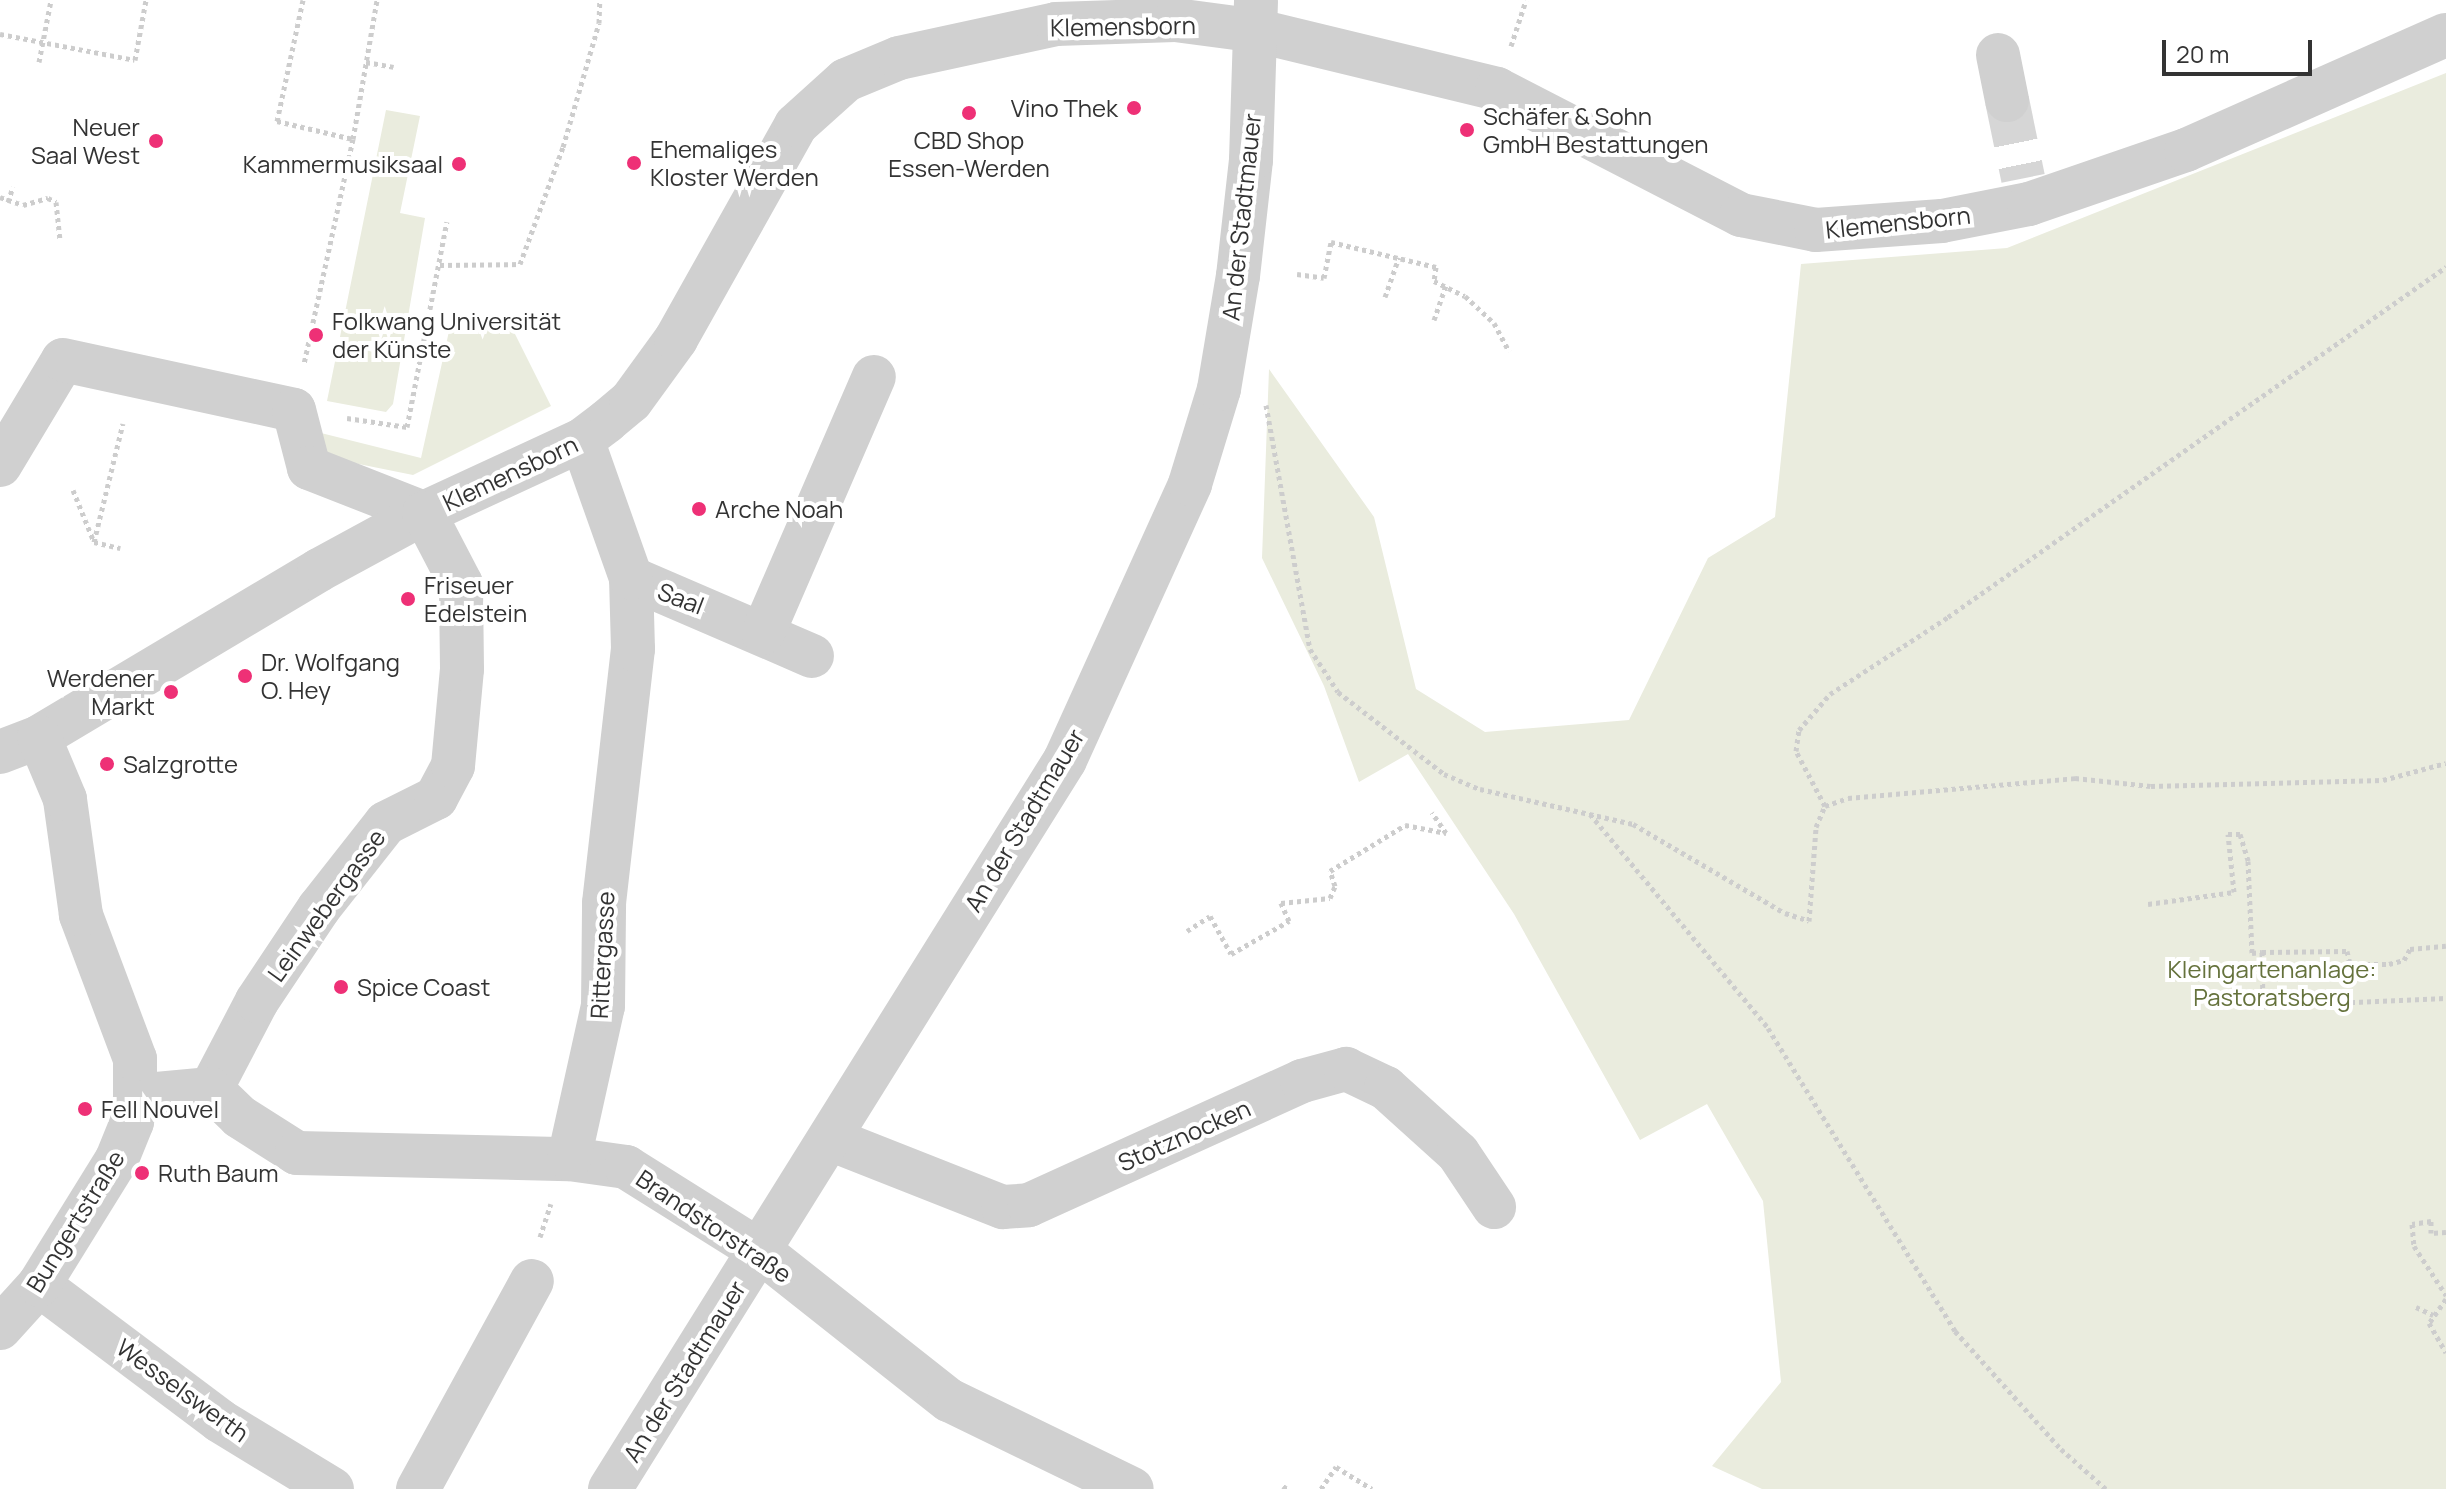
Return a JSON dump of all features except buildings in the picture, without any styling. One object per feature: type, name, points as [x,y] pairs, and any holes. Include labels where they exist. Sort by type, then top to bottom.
[{"type":"street","name":"Klemensborn","points":[[20,745],[424,513],[582,440],[631,401],[654,373],[777,153],[804,115],[846,80],[899,58],[1056,24],[1257,15],[1497,89],[1741,215],[1816,230],[1942,221],[2026,191],[2186,150],[2446,35]]},
{"type":"street","name":"An der Stadtmauer","points":[[610,1489],[1065,760],[1190,484],[1219,389],[1238,276],[1257,15]]},
{"type":"street","points":[[1998,55],[2007,100]]},
{"type":"street","points":[[0,465],[63,360],[294,410],[309,468],[424,513]]},
{"type":"street","points":[[747,626],[874,377]]},
{"type":"street","name":"Rittergasse","points":[[569,1159],[603,1006],[604,903],[633,649],[631,578],[582,440]]},
{"type":"street","name":"Leinwebergasse","points":[[211,1089],[257,1001],[319,908],[386,823],[436,798],[453,766],[462,669],[461,584],[424,513]]},
{"type":"street","name":"Saal","points":[[631,578],[812,656]]},
{"type":"street","name":"Bungertstraße","points":[[0,1328],[39,1285],[117,1159],[132,1122],[135,1096],[135,1059],[81,915],[65,799],[20,745]]},
{"type":"street","name":"Stotznocken","points":[[830,1139],[1003,1207],[1029,1205],[1302,1081],[1346,1069],[1386,1088],[1458,1153],[1494,1207]]},
{"type":"street","points":[[135,1096],[211,1089]]},
{"type":"street","name":"Brandstorstraße","points":[[211,1089],[240,1117],[297,1153],[569,1159],[626,1167],[760,1251],[949,1400],[1132,1489]]},
{"type":"street","points":[[418,1489],[532,1281]]},
{"type":"street","name":"Wesselswerth","points":[[39,1285],[220,1421],[332,1489]]},
{"type":"path","points":[[39,62],[51,0]]},
{"type":"path","points":[[0,34],[135,60],[146,0]]},
{"type":"path","points":[[303,0],[277,121],[353,139]]},
{"type":"path","points":[[294,410],[353,139],[377,0]]},
{"type":"path","points":[[440,265],[520,264],[563,147],[599,23],[600,0]]},
{"type":"path","points":[[366,62],[394,67]]},
{"type":"path","points":[[8,202],[13,187]]},
{"type":"path","points":[[0,197],[23,205],[48,198],[56,202],[60,240]]},
{"type":"path","points":[[354,419],[407,427],[447,222]]},
{"type":"path","points":[[1297,274],[1324,278],[1331,242],[1436,267],[1434,281],[1446,286],[1494,323],[1509,351]]},
{"type":"path","points":[[1385,297],[1399,257]]},
{"type":"path","points":[[1825,806],[1796,751],[1799,730],[1830,694],[1948,617],[2446,267]]},
{"type":"path","points":[[1434,320],[1446,286]]},
{"type":"path","points":[[94,542],[135,375]]},
{"type":"path","points":[[1264,400],[1310,649],[1338,692],[1444,774],[1480,789],[1633,824],[1785,913],[1809,921],[1816,827],[1825,806],[1848,798],[2075,778],[2151,786],[2383,780],[2446,763]]},
{"type":"path","points":[[73,490],[94,542]]},
{"type":"path","points":[[94,542],[120,548]]},
{"type":"path","points":[[1187,931],[1210,916],[1231,954],[1289,921],[1281,903],[1330,898],[1335,886],[1330,871],[1405,825],[1446,833],[1432,812]]},
{"type":"path","points":[[1590,814],[1768,1028],[1955,1331],[2061,1449],[2106,1489]]},
{"type":"path","points":[[2148,904],[2234,892],[2228,834],[2240,834],[2248,861],[2252,953],[2347,951],[2350,964],[2389,964],[2404,960],[2410,949],[2446,946]]},
{"type":"path","points":[[2262,952],[2263,1006],[2446,998]]},
{"type":"path","points":[[532,1281],[532,1259],[569,1159]]},
{"type":"path","points":[[2446,1232],[2431,1233],[2431,1221],[2412,1224],[2414,1246],[2446,1297],[2434,1316],[2431,1332],[2446,1353]]},
{"type":"path","points":[[2416,1307],[2434,1316]]},
{"type":"path","points":[[1321,1489],[1336,1467],[1372,1489]]},
{"type":"green space","name":"Kleingartenanlage: Pastoratsberg","points":[[2446,73],[2446,1489],[1762,1489],[1712,1466],[1781,1382],[1763,1201],[1707,1104],[1640,1140],[1514,914],[1408,754],[1359,782],[1324,686],[1262,558],[1269,369],[1374,517],[1416,689],[1485,732],[1629,720],[1708,558],[1775,517],[1801,264],[2007,248]]},
{"type":"green space","points":[[386,110],[420,116],[400,213],[425,218],[393,404],[386,412],[327,401]]},
{"type":"green space","points":[[453,313],[514,332],[551,406],[413,475],[329,458],[321,433],[421,458]]},
{"type":"tunnel","points":[[2007,100],[2023,178]]},
{"type":"place","name":"Vino Thek","points":[[1134,108]]},
{"type":"place","name":"CBD Shop Essen-Werden","points":[[969,113]]},
{"type":"place","name":"Schäfer & Sohn GmbH Bestattungen","points":[[1467,130]]},
{"type":"place","name":"Neuer Saal West","points":[[156,141]]},
{"type":"place","name":"Ehemaliges Kloster Werden","points":[[634,163]]},
{"type":"place","name":"Kammermusiksaal","points":[[459,164]]},
{"type":"place","name":"Folkwang Universität der Künste","points":[[316,335]]},
{"type":"place","name":"Arche Noah","points":[[699,509]]},
{"type":"place","name":"Friseuer Edelstein","points":[[408,599]]},
{"type":"place","name":"Dr. Wolfgang O. Hey","points":[[245,676]]},
{"type":"place","name":"Werdener Markt","points":[[171,692]]},
{"type":"place","name":"Salzgrotte","points":[[107,764]]},
{"type":"place","name":"Spice Coast","points":[[341,987]]},
{"type":"place","name":"Fell Nouvel","points":[[85,1109]]},
{"type":"place","name":"Ruth Baum","points":[[142,1173]]}]
